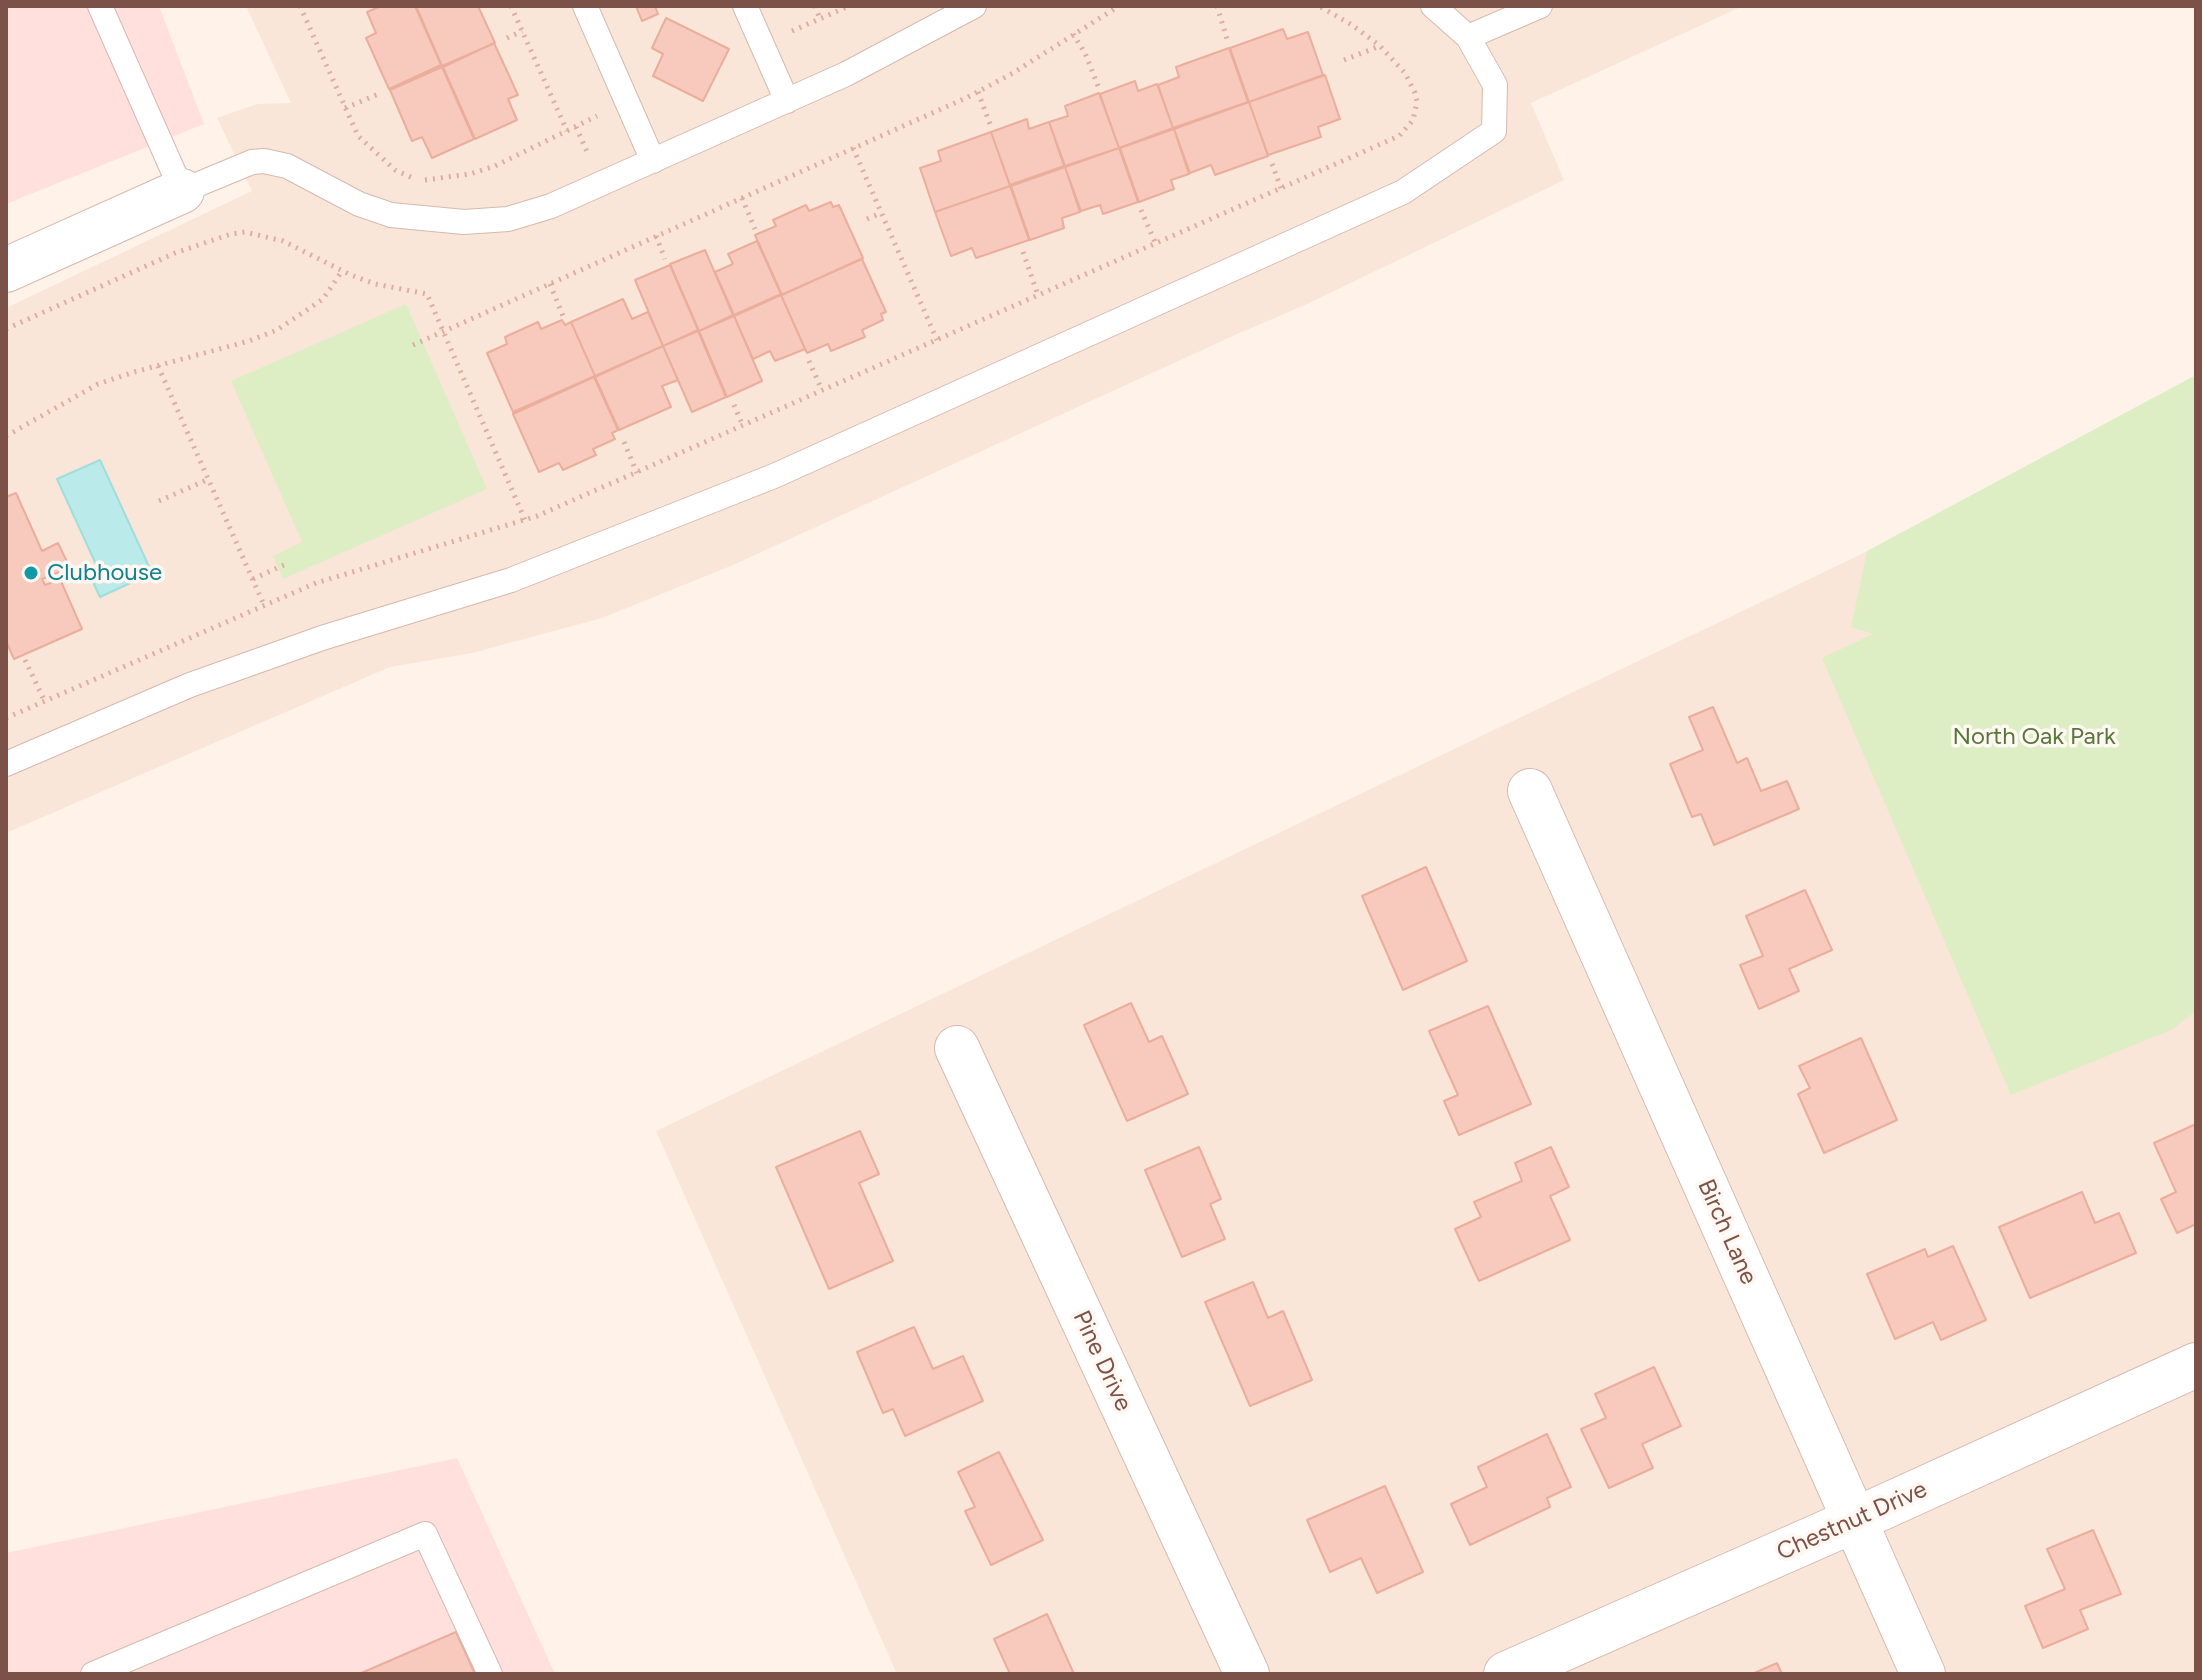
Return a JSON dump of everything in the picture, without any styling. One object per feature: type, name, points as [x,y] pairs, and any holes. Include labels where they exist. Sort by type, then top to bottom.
[{"type":"street","points":[[6,270],[182,191]]},
{"type":"street","name":"Birch Lane","points":[[1530,791],[1923,1674]]},
{"type":"street","name":"Pine Drive","points":[[957,1048],[1247,1674]]},
{"type":"street","name":"Chestnut Drive","points":[[1506,1674],[2196,1365]]},
{"type":"lane","points":[[100,6],[182,191],[252,162],[264,161],[287,166],[359,204],[391,215],[440,222],[488,221],[527,214],[863,66],[974,6]]},
{"type":"lane","points":[[585,6],[653,161]]},
{"type":"lane","points":[[745,6],[787,101]]},
{"type":"lane","points":[[6,764],[190,685],[322,638],[511,580],[774,476],[1403,192],[1494,131],[1495,85],[1468,37],[1433,6]]},
{"type":"lane","points":[[1468,37],[1540,6]]},
{"type":"lane","points":[[93,1674],[425,1534],[490,1674]]},
{"type":"path","points":[[300,6],[358,136],[403,176],[420,180],[446,179],[495,166],[627,102]]},
{"type":"path","points":[[511,6],[567,131]]},
{"type":"path","points":[[815,6],[820,19]]},
{"type":"path","points":[[762,44],[849,6]]},
{"type":"path","points":[[413,345],[978,92],[1119,6]]},
{"type":"path","points":[[1217,6],[1227,39]]},
{"type":"path","points":[[6,718],[264,605],[338,576],[525,520],[1399,136],[1408,129],[1416,110],[1415,93],[1405,73],[1380,46],[1319,6]]},
{"type":"path","points":[[507,38],[522,31]]},
{"type":"path","points":[[1073,34],[1085,53],[1098,86]]},
{"type":"path","points":[[1344,60],[1380,46]]},
{"type":"path","points":[[978,92],[990,124]]},
{"type":"path","points":[[345,108],[381,93]]},
{"type":"path","points":[[853,148],[937,340]]},
{"type":"path","points":[[491,158],[495,166]]},
{"type":"path","points":[[1272,164],[1281,188]]},
{"type":"path","points":[[742,198],[755,229]]},
{"type":"path","points":[[1141,210],[1155,243]]},
{"type":"path","points":[[867,219],[882,213]]},
{"type":"path","points":[[6,329],[175,253],[231,234],[260,234],[283,241],[375,284],[427,294],[525,520]]},
{"type":"path","points":[[656,236],[665,259]]},
{"type":"path","points":[[1023,252],[1038,295]]},
{"type":"path","points":[[6,436],[82,391],[134,372],[249,341],[277,330],[323,299],[342,271]]},
{"type":"path","points":[[550,284],[563,316]]},
{"type":"path","points":[[809,361],[822,390]]},
{"type":"path","points":[[158,366],[264,605]]},
{"type":"path","points":[[734,405],[743,426]]},
{"type":"path","points":[[624,442],[637,473]]},
{"type":"path","points":[[159,501],[209,479]]},
{"type":"path","points":[[253,579],[286,564]]},
{"type":"path","points":[[25,660],[45,702]]},
{"type":"shaded area","points":[[6,6],[159,6],[204,124],[6,204]]},
{"type":"shaded area","points":[[246,6],[1743,6],[1531,103],[1564,180],[1305,305],[733,565],[602,618],[472,653],[390,667],[6,833],[6,308],[252,191],[217,118],[257,104],[291,103]]},
{"type":"shaded area","points":[[2196,394],[2196,1674],[897,1674],[656,1131]]},
{"type":"shaded area","points":[[457,1458],[555,1674],[6,1674],[6,1553]]},
{"type":"green space","points":[[406,304],[487,489],[283,579],[273,556],[302,542],[231,381]]},
{"type":"green space","name":"North Oak Park","points":[[2196,375],[2196,1011],[2171,1030],[2011,1095],[1822,658],[1873,634],[1851,627],[1867,551]]},
{"type":"water","points":[[100,460],[152,573],[100,597],[91,578],[100,573],[57,479]]},
{"type":"building","points":[[381,6],[415,6],[441,65],[389,89],[366,38],[376,33],[367,12]]},
{"type":"building","points":[[416,6],[478,6],[495,43],[442,66]]},
{"type":"building","points":[[636,6],[655,6],[658,14],[642,21]]},
{"type":"building","points":[[666,18],[729,49],[703,101],[653,76],[663,54],[652,48]]},
{"type":"building","points":[[1283,29],[1287,39],[1308,32],[1323,75],[1249,102],[1230,48]]},
{"type":"building","points":[[494,43],[518,95],[508,99],[517,120],[475,139],[443,67]]},
{"type":"building","points":[[1229,48],[1248,102],[1173,128],[1158,85],[1179,77],[1176,67]]},
{"type":"building","points":[[442,67],[474,139],[432,158],[422,137],[412,141],[390,90]]},
{"type":"building","points":[[1325,75],[1340,119],[1318,127],[1321,137],[1268,155],[1249,102]]},
{"type":"building","points":[[1135,81],[1138,91],[1157,84],[1173,128],[1119,148],[1100,94]]},
{"type":"building","points":[[1099,93],[1119,148],[1065,166],[1049,122],[1068,116],[1065,106]]},
{"type":"building","points":[[1249,102],[1268,156],[1215,175],[1211,165],[1190,173],[1174,129]]},
{"type":"building","points":[[1027,119],[1029,129],[1049,122],[1064,166],[1010,185],[991,132]]},
{"type":"building","points":[[1174,129],[1189,174],[1171,180],[1174,189],[1139,202],[1120,148]]},
{"type":"building","points":[[991,132],[1010,186],[935,212],[920,168],[941,161],[938,151]]},
{"type":"building","points":[[1119,148],[1138,202],[1103,214],[1100,205],[1081,211],[1065,167]]},
{"type":"building","points":[[1065,167],[1080,212],[1062,218],[1064,228],[1030,240],[1011,186]]},
{"type":"building","points":[[1010,186],[1029,240],[976,258],[972,248],[951,256],[935,212]]},
{"type":"building","points":[[831,202],[833,207],[839,205],[863,258],[782,295],[755,235],[776,226],[773,220],[806,205],[809,211]]},
{"type":"building","points":[[757,241],[781,294],[734,315],[715,272],[733,264],[728,254]]},
{"type":"building","points":[[705,250],[733,315],[699,331],[670,264]]},
{"type":"building","points":[[862,259],[886,312],[881,314],[883,320],[862,330],[865,337],[831,351],[828,344],[807,353],[781,295]]},
{"type":"building","points":[[670,265],[698,330],[663,346],[635,280]]},
{"type":"building","points":[[781,295],[805,349],[775,361],[770,351],[753,359],[734,316]]},
{"type":"building","points":[[623,299],[632,319],[648,312],[663,346],[595,376],[571,322]]},
{"type":"building","points":[[734,316],[762,381],[727,397],[699,331]]},
{"type":"building","points":[[562,320],[565,325],[571,322],[595,376],[513,412],[487,353],[507,344],[505,337],[538,322],[541,329]]},
{"type":"building","points":[[698,331],[726,397],[692,412],[663,346]]},
{"type":"building","points":[[663,346],[678,380],[662,386],[671,407],[619,430],[595,377]]},
{"type":"building","points":[[594,377],[618,430],[612,433],[615,439],[593,449],[596,455],[563,470],[559,463],[539,472],[513,414]]},
{"type":"building","name":"Clubhouse","points":[[16,493],[42,551],[58,543],[70,568],[42,579],[45,585],[60,579],[82,629],[14,659],[6,641],[6,497]]},
{"type":"building","points":[[1713,707],[1737,763],[1747,758],[1761,791],[1787,781],[1799,809],[1714,845],[1701,814],[1692,817],[1670,764],[1703,750],[1689,717]]},
{"type":"building","points":[[1426,867],[1467,961],[1403,990],[1362,896]]},
{"type":"building","points":[[1805,890],[1832,950],[1789,969],[1799,991],[1759,1009],[1740,965],[1763,956],[1746,916]]},
{"type":"building","points":[[1131,1003],[1149,1042],[1162,1036],[1188,1094],[1127,1121],[1084,1025]]},
{"type":"building","points":[[1488,1006],[1531,1104],[1459,1135],[1444,1101],[1458,1095],[1429,1031]]},
{"type":"building","points":[[1861,1038],[1897,1120],[1824,1153],[1798,1094],[1810,1088],[1799,1066]]},
{"type":"building","points":[[2196,1124],[2196,1224],[2177,1233],[2161,1199],[2176,1192],[2154,1143]]},
{"type":"building","points":[[860,1131],[879,1174],[859,1183],[893,1261],[829,1289],[776,1167]]},
{"type":"building","points":[[1199,1147],[1221,1199],[1210,1204],[1225,1239],[1182,1257],[1145,1170]]},
{"type":"building","points":[[1551,1147],[1569,1187],[1550,1196],[1570,1240],[1479,1281],[1455,1229],[1481,1217],[1474,1202],[1522,1181],[1515,1163]]},
{"type":"building","points":[[2082,1192],[2095,1223],[2119,1213],[2136,1253],[2030,1298],[1999,1227]]},
{"type":"building","points":[[1953,1246],[1986,1320],[1941,1340],[1933,1322],[1895,1339],[1867,1274],[1925,1249],[1928,1257]]},
{"type":"building","points":[[1253,1282],[1268,1318],[1283,1311],[1312,1380],[1250,1406],[1205,1302]]},
{"type":"building","points":[[914,1327],[933,1369],[963,1356],[983,1401],[905,1436],[893,1409],[883,1413],[857,1352]]},
{"type":"building","points":[[1654,1367],[1681,1426],[1642,1444],[1653,1468],[1609,1488],[1581,1429],[1606,1418],[1595,1394]]},
{"type":"building","points":[[1547,1434],[1571,1487],[1547,1498],[1550,1507],[1470,1545],[1451,1504],[1487,1487],[1478,1467]]},
{"type":"building","points":[[999,1452],[1043,1540],[991,1565],[965,1511],[975,1507],[958,1472]]},
{"type":"building","points":[[1385,1486],[1423,1572],[1377,1593],[1361,1558],[1330,1572],[1307,1520]]},
{"type":"building","points":[[2093,1530],[2121,1594],[2080,1610],[2088,1629],[2043,1648],[2025,1606],[2065,1589],[2047,1549]]},
{"type":"building","points":[[1047,1614],[1074,1674],[1010,1674],[994,1639]]},
{"type":"building","points":[[456,1632],[475,1674],[359,1674]]},
{"type":"building","points":[[1777,1663],[1782,1674],[1752,1674]]},
{"type":"place","name":"Clubhouse","points":[[31,573]]}]
